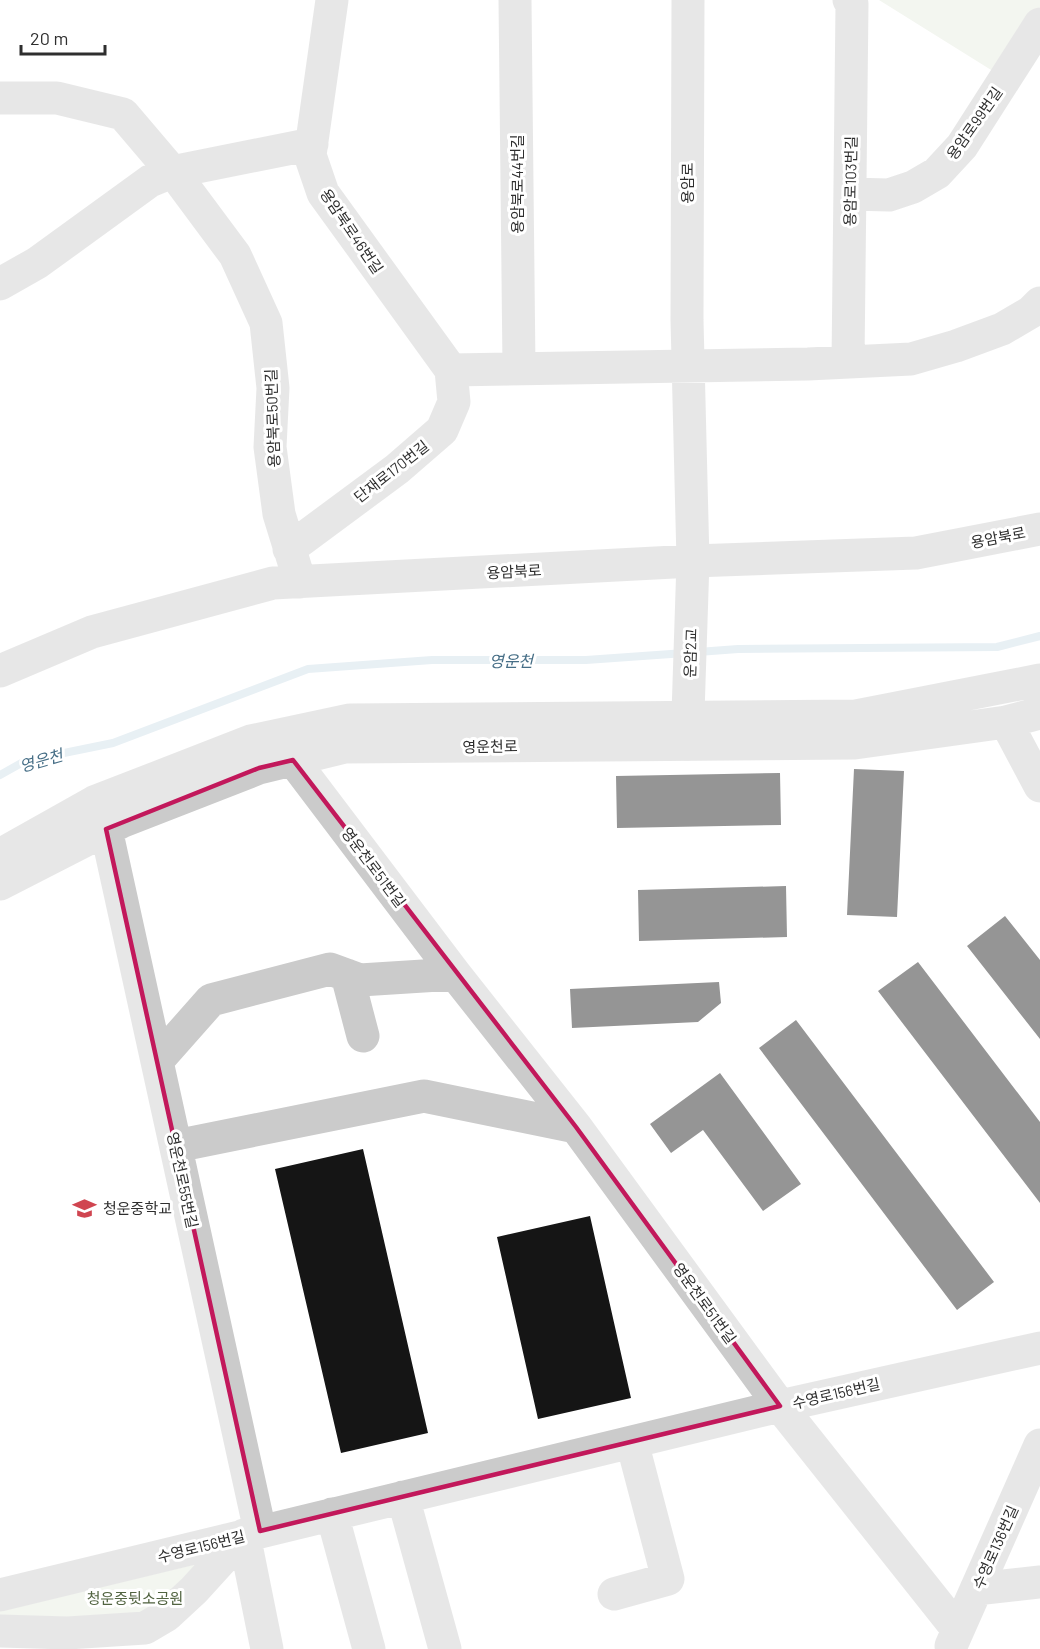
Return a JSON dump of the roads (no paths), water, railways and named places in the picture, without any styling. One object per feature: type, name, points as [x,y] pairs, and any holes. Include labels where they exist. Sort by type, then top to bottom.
[{"type":"street","name":"용암북로46번길","points":[[332,0],[310,155],[323,193],[451,370]]},
{"type":"street","name":"용암북로44번길","points":[[515,0],[519,368]]},
{"type":"street","name":"용암로","points":[[688,0],[688,366],[693,561]]},
{"type":"street","name":"용암로103번길","points":[[848,362],[852,4],[849,0]]},
{"type":"street","name":"용암로99번길","points":[[850,194],[889,195],[912,188],[937,173],[962,146],[1040,24]]},
{"type":"street","name":"용암북로50번길","points":[[0,98],[57,98],[123,114],[172,172],[236,255],[266,323],[273,388],[270,447],[279,514],[300,582]]},
{"type":"street","points":[[0,284],[37,263],[150,181],[172,172],[312,144]]},
{"type":"street","points":[[451,370],[911,359],[1002,329],[1031,312],[1040,303]]},
{"type":"street","name":"단재로170번길","points":[[289,549],[397,469],[442,430],[454,402],[451,370]]},
{"type":"street","name":"용암북로","points":[[0,671],[92,633],[273,583],[693,561],[916,553],[1040,529]]},
{"type":"street","name":"운암2교","points":[[687,744],[693,561]]},
{"type":"street","points":[[0,855],[94,802],[251,741],[350,720],[856,716],[1040,680]]},
{"type":"street","name":"영운천로","points":[[0,884],[106,829],[259,768],[345,747],[855,743],[1006,722],[1040,712]]},
{"type":"street","points":[[1006,722],[1040,786]]},
{"type":"street","name":"영운천로51번길","points":[[293,760],[455,974],[576,1127],[953,1640]]},
{"type":"street","name":"영운천로55번길","points":[[106,829],[176,1146],[252,1533],[267,1649]]},
{"type":"street","points":[[157,1061],[211,1000],[330,969],[360,980],[455,974]]},
{"type":"street","points":[[347,975],[363,1036]]},
{"type":"street","points":[[176,1146],[423,1096],[576,1127]]},
{"type":"street","name":"수영로156번길","points":[[0,1595],[780,1406],[1040,1348]]},
{"type":"street","points":[[614,1594],[668,1579],[632,1442]]},
{"type":"street","name":"수영로136번길","points":[[953,1640],[1040,1445]]},
{"type":"street","points":[[403,1497],[445,1649]]},
{"type":"street","points":[[332,1514],[369,1649]]},
{"type":"street","points":[[0,1631],[68,1633],[145,1628],[167,1615],[252,1533]]},
{"type":"street","points":[[976,1588],[1040,1582]]},
{"type":"waterway","name":"영운천","points":[[698,652],[738,649],[997,647],[1040,636]]},
{"type":"waterway","name":"영운천","points":[[0,775],[25,761],[113,743],[308,669],[432,660],[586,660],[685,653]]},
{"type":"place","name":"청운중학교","points":[[85,1208]]},
{"type":"park label","name":"청운중뒷소공원","points":[[135,1598]]}]
